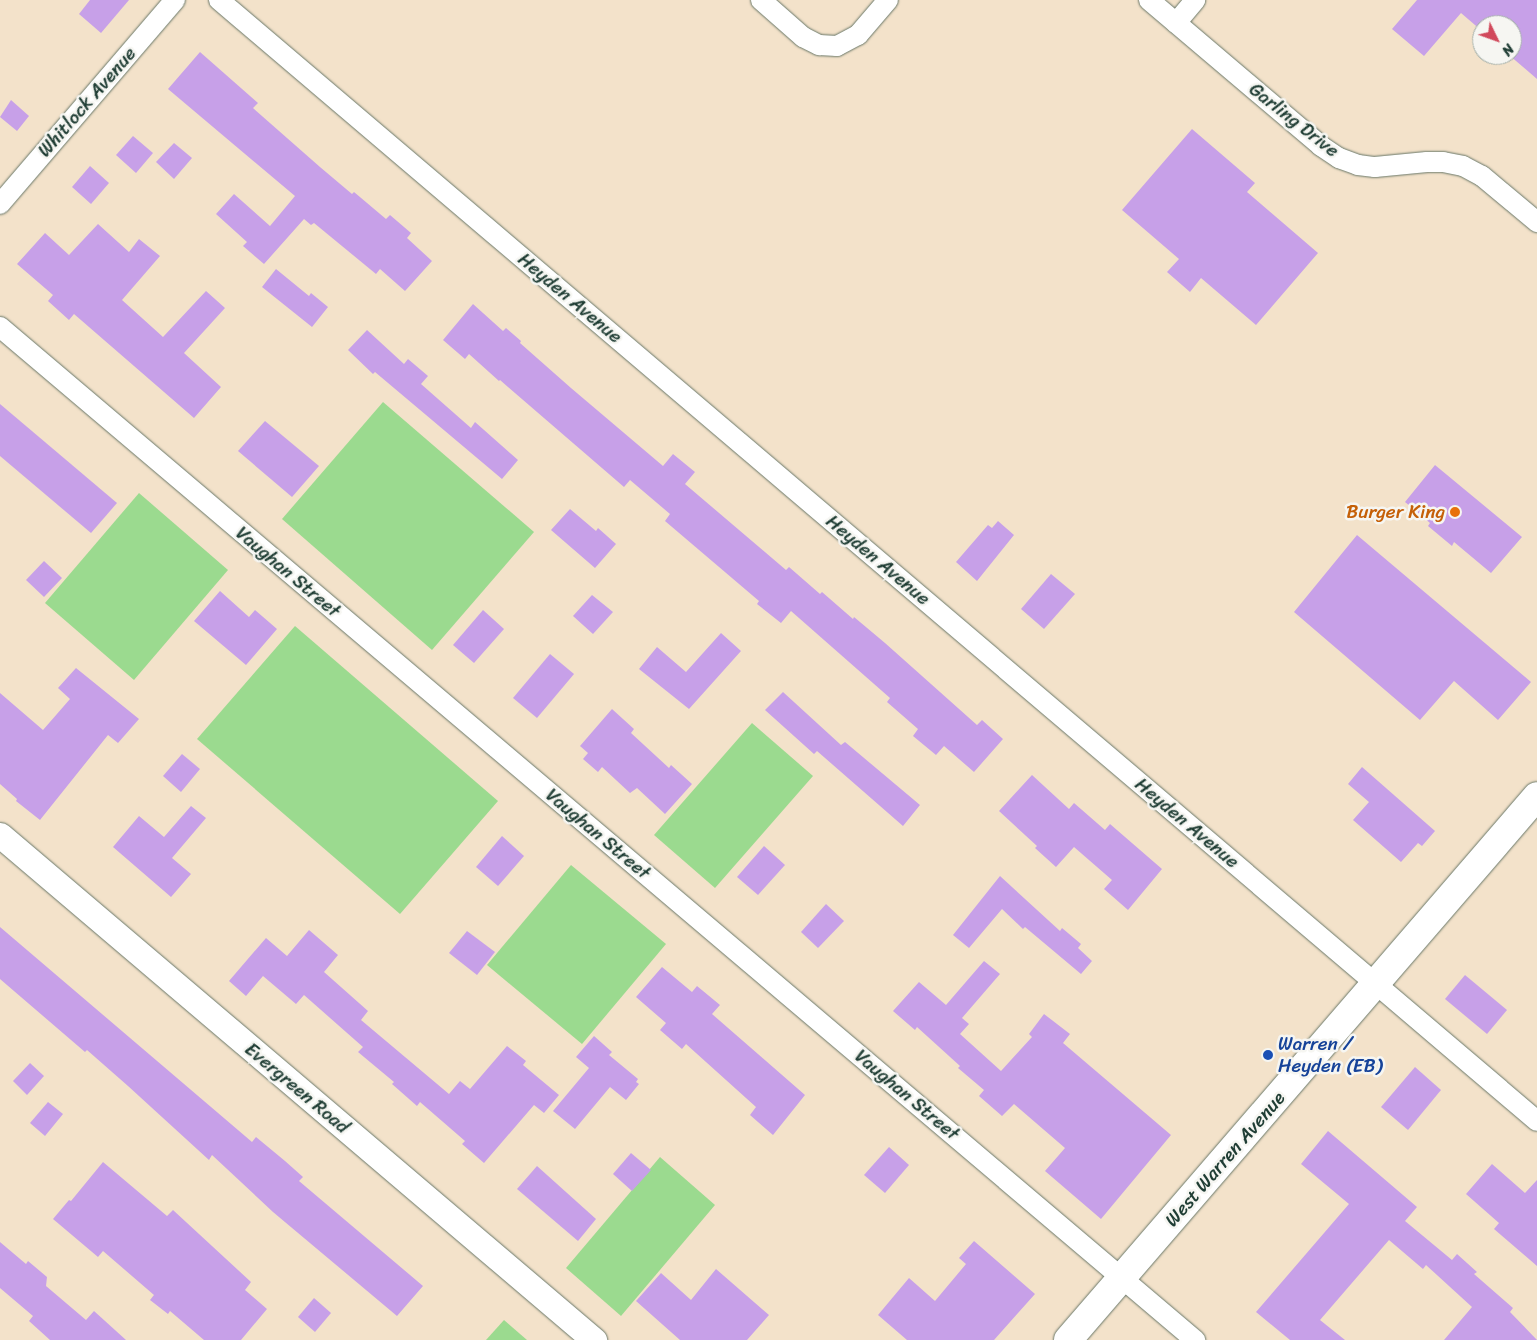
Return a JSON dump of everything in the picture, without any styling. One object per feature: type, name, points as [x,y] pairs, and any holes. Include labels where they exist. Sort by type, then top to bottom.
[{"type":"main road","name":"West Warren Avenue","points":[[1068,1340],[1537,796]]},
{"type":"street","name":"Whitlock Avenue","points":[[0,204],[175,0]]},
{"type":"street","name":"Heyden Avenue","points":[[219,0],[1537,1121]]},
{"type":"street","points":[[761,0],[803,37],[819,45],[837,46],[858,35],[888,0]]},
{"type":"street","name":"Garling Drive","points":[[1149,0],[1317,143],[1338,158],[1358,165],[1375,167],[1428,162],[1443,162],[1463,166],[1482,176],[1537,222]]},
{"type":"street","points":[[1176,23],[1195,0]]},
{"type":"street","name":"Vaughan Street","points":[[0,328],[1195,1340]]},
{"type":"street","name":"Evergreen Road","points":[[0,835],[594,1340]]},
{"type":"green space","points":[[383,402],[534,532],[432,650],[282,519]]},
{"type":"green space","points":[[139,493],[228,570],[134,680],[45,603]]},
{"type":"green space","points":[[295,626],[498,801],[400,914],[197,739]]},
{"type":"green space","points":[[752,723],[813,776],[715,888],[654,835]]},
{"type":"green space","points":[[571,865],[666,944],[582,1044],[487,965]]},
{"type":"green space","points":[[660,1157],[715,1205],[621,1316],[566,1268]]},
{"type":"green space","points":[[504,1320],[527,1340],[486,1340]]},
{"type":"building","points":[[90,0],[129,0],[101,33],[79,14]]},
{"type":"building","points":[[1417,0],[1537,0],[1537,79],[1521,65],[1522,15],[1472,15],[1472,22],[1461,13],[1424,56],[1392,29]]},
{"type":"building","points":[[200,52],[258,103],[253,108],[320,167],[386,219],[390,215],[411,233],[407,238],[432,261],[405,291],[380,269],[376,274],[314,223],[311,225],[304,219],[264,264],[243,246],[247,242],[216,214],[234,194],[270,226],[295,196],[168,89]]},
{"type":"building","points":[[11,100],[29,116],[17,131],[0,117]]},
{"type":"building","points":[[1192,129],[1255,183],[1247,192],[1318,253],[1256,325],[1201,278],[1190,292],[1167,272],[1179,259],[1122,210]]},
{"type":"building","points":[[133,136],[153,153],[136,173],[116,155]]},
{"type":"building","points":[[174,143],[192,158],[174,179],[156,162]]},
{"type":"building","points":[[90,166],[109,183],[91,204],[72,187]]},
{"type":"building","points":[[98,224],[129,252],[139,239],[160,256],[122,300],[163,337],[206,291],[225,308],[184,353],[221,387],[194,418],[74,314],[69,320],[48,301],[53,295],[17,264],[45,233],[69,255]]},
{"type":"building","points":[[276,269],[309,296],[311,293],[328,307],[312,327],[262,287]]},
{"type":"building","points":[[473,304],[503,331],[506,328],[521,341],[520,343],[571,388],[663,466],[673,454],[695,472],[685,484],[786,570],[789,567],[820,594],[822,592],[853,619],[854,617],[977,725],[982,720],[1003,739],[974,772],[944,746],[936,755],[913,736],[918,729],[887,702],[890,698],[791,611],[781,623],[757,604],[759,601],[665,521],[670,514],[630,480],[624,487],[469,354],[465,359],[443,340]]},
{"type":"building","points":[[367,330],[404,364],[408,359],[428,376],[421,384],[471,428],[475,422],[518,460],[502,479],[375,372],[373,374],[348,350]]},
{"type":"building","points":[[0,404],[117,503],[91,533],[0,456]]},
{"type":"building","points":[[265,421],[319,466],[292,497],[238,451]]},
{"type":"building","name":"Burger King","points":[[1435,465],[1522,537],[1491,573],[1454,542],[1452,546],[1428,526],[1430,523],[1405,502]]},
{"type":"building","points":[[570,509],[596,531],[598,528],[616,544],[595,568],[551,530]]},
{"type":"building","points":[[998,521],[1014,535],[977,581],[956,562],[988,525],[992,528]]},
{"type":"building","points":[[1357,535],[1531,682],[1498,720],[1454,681],[1420,720],[1294,612]]},
{"type":"building","points":[[44,561],[62,578],[44,597],[26,580]]},
{"type":"building","points":[[1051,574],[1075,594],[1044,629],[1021,609]]},
{"type":"building","points":[[220,591],[249,617],[255,610],[277,629],[246,665],[194,621]]},
{"type":"building","points":[[592,595],[613,612],[593,634],[573,616]]},
{"type":"building","points":[[483,610],[504,629],[474,663],[453,645]]},
{"type":"building","points":[[721,633],[741,651],[689,709],[639,669],[657,647],[686,672]]},
{"type":"building","points":[[550,654],[574,674],[537,718],[513,698]]},
{"type":"building","points":[[76,668],[139,719],[118,743],[108,735],[40,820],[16,801],[17,799],[0,784],[0,693],[43,730],[70,699],[58,688]]},
{"type":"building","points":[[783,692],[841,745],[845,742],[920,805],[903,826],[817,751],[814,754],[765,710]]},
{"type":"building","points":[[612,709],[634,729],[631,733],[669,768],[671,765],[692,784],[665,814],[637,788],[630,793],[602,767],[598,772],[583,759],[588,753],[580,746]]},
{"type":"building","points":[[182,754],[200,769],[181,792],[163,776]]},
{"type":"building","points":[[1362,767],[1435,831],[1422,846],[1418,843],[1401,862],[1353,820],[1369,802],[1348,784]]},
{"type":"building","points":[[1032,775],[1069,809],[1074,803],[1105,830],[1110,824],[1162,869],[1128,910],[1104,889],[1112,880],[1074,847],[1056,867],[1035,848],[1037,846],[999,811]]},
{"type":"building","points":[[191,806],[206,818],[172,858],[191,874],[171,897],[113,847],[139,816],[164,837]]},
{"type":"building","points":[[502,836],[524,856],[498,886],[476,867]]},
{"type":"building","points":[[764,846],[785,865],[758,895],[737,877]]},
{"type":"building","points":[[1000,876],[1060,931],[1062,928],[1081,944],[1078,948],[1092,961],[1081,974],[1025,927],[1023,929],[1002,909],[969,948],[953,935]]},
{"type":"building","points":[[826,904],[844,921],[818,948],[801,932]]},
{"type":"building","points":[[0,927],[252,1142],[256,1137],[285,1161],[303,1177],[299,1181],[423,1286],[397,1316],[273,1212],[212,1155],[209,1160],[87,1050],[85,1052],[0,979]]},
{"type":"building","points":[[309,930],[338,955],[324,972],[368,1011],[361,1020],[449,1094],[460,1081],[470,1089],[507,1046],[526,1061],[523,1065],[559,1095],[544,1113],[534,1105],[484,1163],[462,1144],[465,1141],[420,1102],[417,1106],[392,1084],[394,1082],[358,1052],[363,1047],[304,995],[296,1004],[263,976],[246,996],[229,981],[266,938],[287,956]]},
{"type":"building","points":[[467,931],[495,952],[477,975],[449,953]]},
{"type":"building","points":[[984,961],[1000,974],[962,1018],[969,1024],[960,1034],[1001,1071],[1032,1037],[1029,1034],[1044,1014],[1070,1034],[1063,1043],[1171,1135],[1101,1219],[1045,1171],[1065,1148],[1014,1104],[1002,1116],[979,1096],[984,1090],[958,1068],[960,1066],[917,1027],[915,1030],[893,1011],[919,982],[946,1005]]},
{"type":"building","points":[[662,967],[692,992],[697,986],[720,1005],[712,1014],[805,1095],[773,1135],[750,1115],[756,1107],[686,1044],[682,1049],[660,1030],[666,1023],[636,997]]},
{"type":"building","points":[[1465,975],[1507,1010],[1487,1034],[1445,999]]},
{"type":"building","points":[[594,1036],[612,1052],[609,1055],[638,1079],[636,1082],[639,1084],[626,1100],[610,1087],[575,1129],[553,1111],[589,1068],[576,1057]]},
{"type":"building","points":[[30,1063],[44,1076],[27,1095],[13,1081]]},
{"type":"building","points":[[1415,1067],[1441,1090],[1408,1130],[1381,1107]]},
{"type":"building","points":[[48,1102],[63,1114],[45,1136],[30,1123]]},
{"type":"building","points":[[1328,1131],[1417,1207],[1405,1221],[1452,1260],[1457,1254],[1477,1272],[1474,1274],[1513,1308],[1510,1312],[1537,1340],[1444,1340],[1472,1307],[1426,1265],[1423,1269],[1389,1240],[1320,1320],[1345,1340],[1290,1340],[1256,1312],[1349,1204],[1301,1164]]},
{"type":"building","points":[[889,1147],[909,1165],[885,1193],[864,1175]]},
{"type":"building","points":[[631,1153],[651,1170],[632,1191],[613,1174]]},
{"type":"building","points":[[103,1162],[167,1216],[173,1210],[251,1282],[245,1290],[267,1309],[241,1340],[204,1340],[170,1311],[168,1314],[150,1300],[154,1295],[103,1251],[98,1257],[53,1219],[69,1200],[71,1201]]},
{"type":"building","points":[[1492,1164],[1525,1193],[1537,1180],[1537,1266],[1494,1229],[1499,1223],[1466,1194]]},
{"type":"building","points":[[537,1166],[596,1219],[578,1241],[517,1189]]},
{"type":"building","points":[[974,1241],[1035,1294],[994,1340],[907,1340],[878,1315],[909,1278],[935,1301],[966,1264],[959,1258]]},
{"type":"building","points":[[0,1242],[26,1264],[28,1261],[47,1277],[46,1286],[86,1320],[94,1311],[126,1340],[50,1340],[29,1321],[33,1316],[0,1288]]},
{"type":"building","points":[[716,1269],[769,1315],[747,1340],[680,1340],[636,1301],[661,1273],[691,1300]]},
{"type":"building","points":[[314,1298],[331,1313],[315,1332],[298,1317]]},
{"type":"place","name":"Burger King","points":[[1455,512]]},
{"type":"place","name":"Warren / Heyden (EB)","points":[[1268,1055]]}]
